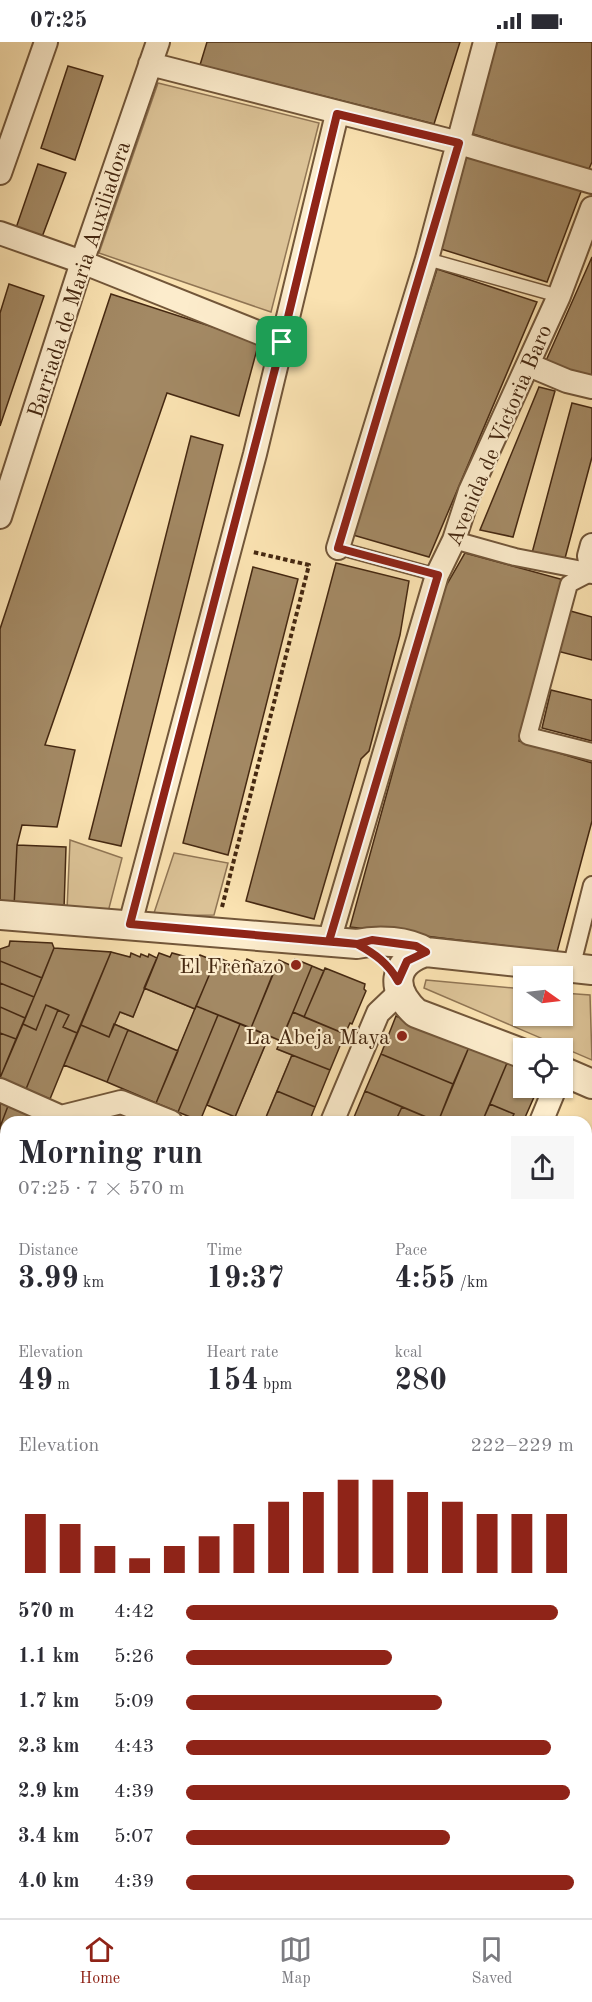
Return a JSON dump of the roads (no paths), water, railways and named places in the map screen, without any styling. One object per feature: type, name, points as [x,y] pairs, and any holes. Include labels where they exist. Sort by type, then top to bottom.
[{"type":"street","points":[[0,173],[46,42]]},
{"type":"street","name":"Barriada de Maria Auxiliadora","points":[[0,517],[82,262],[158,42]]},
{"type":"street","points":[[338,548],[427,259],[485,42]]},
{"type":"street","points":[[150,64],[337,114],[459,143],[592,182]]},
{"type":"street","points":[[130,924],[282,342],[337,114]]},
{"type":"street","name":"Avenida de Victoria Baro","points":[[329,941],[438,575],[454,540],[470,491],[559,296],[592,208]]},
{"type":"street","points":[[0,233],[82,262],[282,342]]},
{"type":"street","points":[[528,365],[567,381],[592,387]]},
{"type":"street","points":[[454,540],[515,557],[592,572],[569,584],[528,736],[592,752]]},
{"type":"street","points":[[592,545],[589,556],[592,572]]},
{"type":"street","points":[[0,915],[357,944],[372,940],[416,946],[426,952],[581,969],[592,885]]},
{"type":"street","points":[[357,944],[376,954],[391,968],[398,987],[416,1012],[513,1050]]},
{"type":"street","points":[[335,1116],[378,1013],[398,987],[407,961],[426,952]]},
{"type":"street","points":[[573,1076],[592,1084]]},
{"type":"street","points":[[0,1090],[54,1116]]},
{"type":"street","points":[[543,1116],[551,1098]]},
{"type":"street","points":[[71,1116],[121,1102],[156,1116]]},
{"type":"lane","points":[[427,259],[559,296]]},
{"type":"lane","points":[[338,548],[438,575]]},
{"type":"place","name":"El Frenazo","points":[[296,965]]},
{"type":"place","name":"La Abeja Maya","points":[[402,1036]]}]
